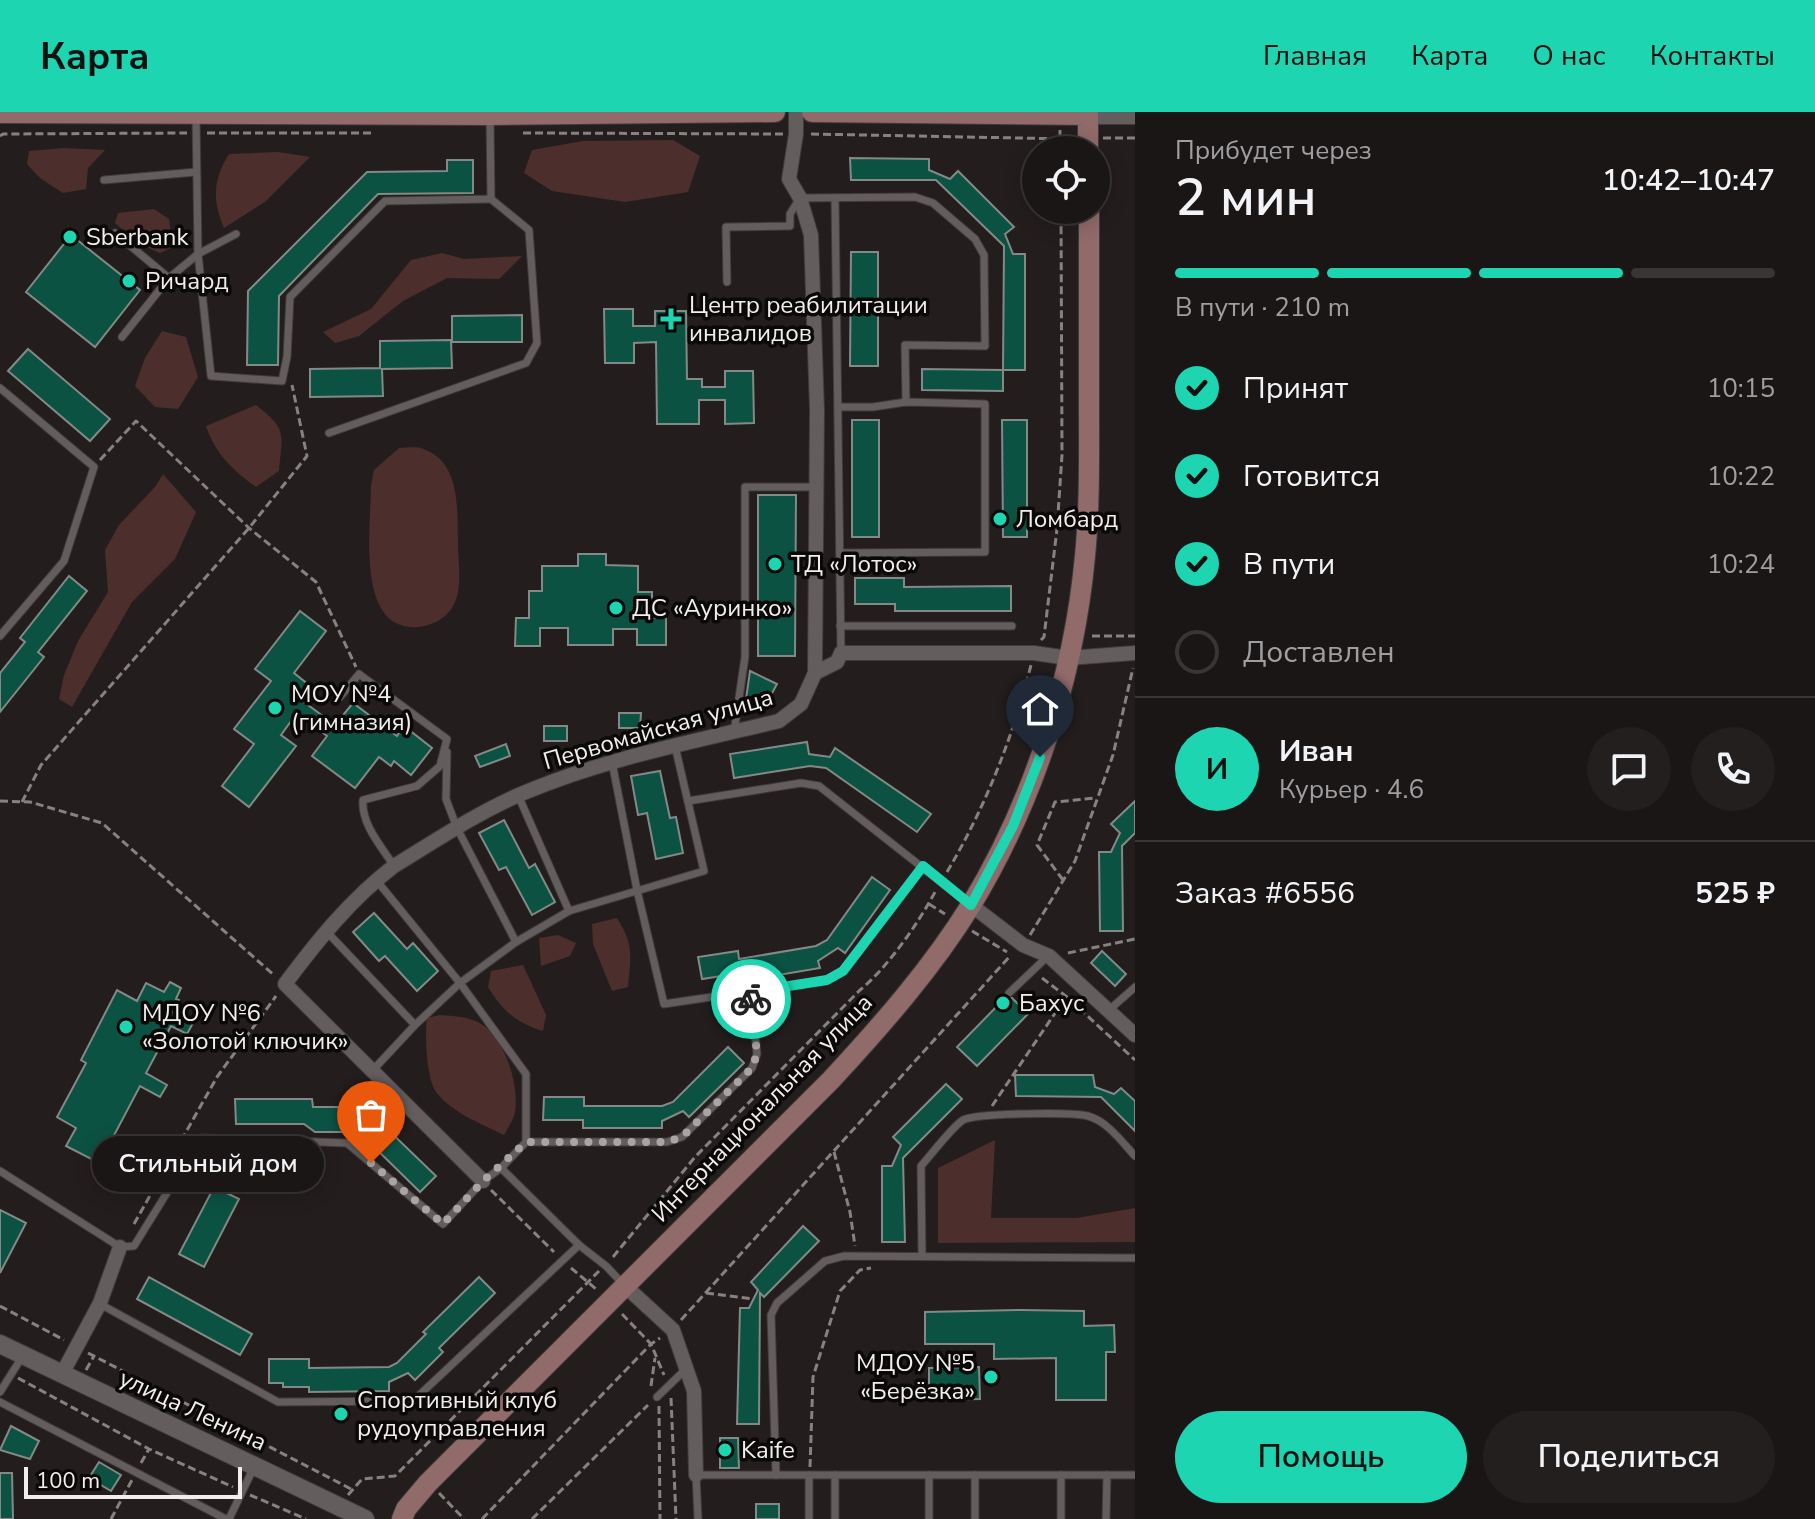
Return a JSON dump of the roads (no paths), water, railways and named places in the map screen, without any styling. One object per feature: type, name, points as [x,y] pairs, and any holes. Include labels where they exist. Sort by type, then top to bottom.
[{"type":"main road","points":[[0,113],[196,123],[234,113],[775,112]]},
{"type":"main road","points":[[812,112],[1088,114],[1088,136]]},
{"type":"main road","name":"Интернациональная улица","points":[[402,1519],[406,1509],[428,1483],[872,1036],[924,972],[971,905],[1013,826],[1048,734],[1068,658],[1085,559],[1089,504],[1089,224]]},
{"type":"street","name":"Первомайская улица","points":[[373,1070],[285,984],[325,931],[376,879],[457,828],[518,795],[612,762],[779,721],[801,704],[815,673],[816,379],[811,235],[800,198],[789,179],[796,112]]},
{"type":"street","points":[[1088,114],[1135,115]]},
{"type":"street","points":[[815,673],[837,662],[841,653],[1034,653],[1068,658],[1135,655]]},
{"type":"street","points":[[971,905],[1023,945],[1049,956],[1135,1035]]},
{"type":"street","points":[[373,1070],[483,1181]]},
{"type":"street","points":[[62,1374],[100,1303],[120,1247]]},
{"type":"street","points":[[624,1285],[673,1330],[694,1391],[696,1475]]},
{"type":"street","name":"улица Ленина","points":[[0,1344],[365,1519]]},
{"type":"lane","points":[[490,113],[491,199]]},
{"type":"lane","points":[[196,123],[198,254],[211,376],[282,381],[287,357],[290,297],[385,201],[491,199],[529,230],[537,343],[526,363],[329,433]]},
{"type":"lane","points":[[104,180],[196,172]]},
{"type":"lane","points":[[727,282],[726,227],[790,226],[790,214],[800,198],[915,197],[933,203],[975,239],[984,255],[985,346],[905,345],[906,402]]},
{"type":"lane","points":[[835,198],[841,653]]},
{"type":"lane","points":[[108,240],[115,233],[169,278]]},
{"type":"lane","points":[[122,337],[169,278],[198,254],[236,234]]},
{"type":"lane","points":[[0,388],[94,467],[64,561],[0,636]]},
{"type":"lane","points":[[839,407],[873,407],[906,402],[985,404],[985,552],[840,553]]},
{"type":"lane","points":[[734,732],[745,657],[745,487],[816,487]]},
{"type":"lane","points":[[840,626],[1012,626]]},
{"type":"lane","points":[[340,697],[359,674],[447,739]]},
{"type":"lane","points":[[447,739],[446,799],[457,828],[516,942]]},
{"type":"lane","points":[[394,866],[366,821],[362,812],[363,800],[417,786],[440,766],[447,739]]},
{"type":"lane","points":[[373,1070],[460,983],[516,942],[569,911],[704,871],[675,746]]},
{"type":"lane","points":[[612,762],[637,890],[664,1004],[827,980],[843,971],[923,866]]},
{"type":"lane","points":[[688,801],[801,783],[819,786],[971,905]]},
{"type":"lane","points":[[518,795],[569,911]]},
{"type":"lane","points":[[0,1171],[120,1247],[134,1246],[201,1138],[347,1143],[443,1224],[483,1181],[501,1168],[526,1142],[526,1074],[460,983],[376,879]]},
{"type":"lane","points":[[325,931],[415,1025]]},
{"type":"lane","points":[[1009,993],[1049,956]]},
{"type":"lane","points":[[1109,1010],[1135,987]]},
{"type":"lane","points":[[526,1142],[667,1142],[682,1137],[752,1068],[757,1054],[751,992]]},
{"type":"lane","points":[[922,1255],[921,1166],[964,1120],[985,1116],[1087,1116],[1101,1122],[1135,1156]]},
{"type":"lane","points":[[501,1168],[624,1285]]},
{"type":"lane","points":[[100,1303],[278,1402],[413,1401],[579,1245]]},
{"type":"lane","points":[[776,1475],[771,1315],[777,1303],[825,1261],[857,1256],[922,1255],[1135,1258]]},
{"type":"lane","points":[[0,1392],[22,1355]]},
{"type":"lane","points":[[654,1396],[687,1368]]},
{"type":"lane","points":[[0,1402],[227,1519],[254,1466]]},
{"type":"lane","points":[[698,1519],[696,1475],[1135,1475]]},
{"type":"lane","points":[[809,1475],[809,1519]]},
{"type":"lane","points":[[835,1475],[835,1519]]},
{"type":"lane","points":[[929,1475],[929,1519]]},
{"type":"lane","points":[[975,1475],[975,1519]]},
{"type":"lane","points":[[1061,1475],[1061,1519]]},
{"type":"lane","points":[[1106,1519],[1107,1475]]},
{"type":"place","name":"Sberbank","points":[[70,237]]},
{"type":"place","name":"Ричард","points":[[129,281]]},
{"type":"place","name":"Центр реабилитации инвалидов","points":[[671,319]]},
{"type":"place","name":"Ломбард","points":[[1000,519]]},
{"type":"place","name":"ТД «Лотос»","points":[[775,564]]},
{"type":"place","name":"ДС «Ауринко»","points":[[616,608]]},
{"type":"place","name":"МОУ №4 (гимназия)","points":[[275,708]]},
{"type":"place","name":"Бахус","points":[[1003,1003]]},
{"type":"place","name":"МДОУ №6 «Золотой ключик»","points":[[126,1027]]},
{"type":"place","name":"Стильный дом","points":[[371,1163]]},
{"type":"place","name":"МДОУ №5 «Берёзка»","points":[[991,1377]]},
{"type":"place","name":"Спортивный клуб рудоуправления","points":[[341,1414]]},
{"type":"place","name":"Kaife","points":[[725,1450]]}]
